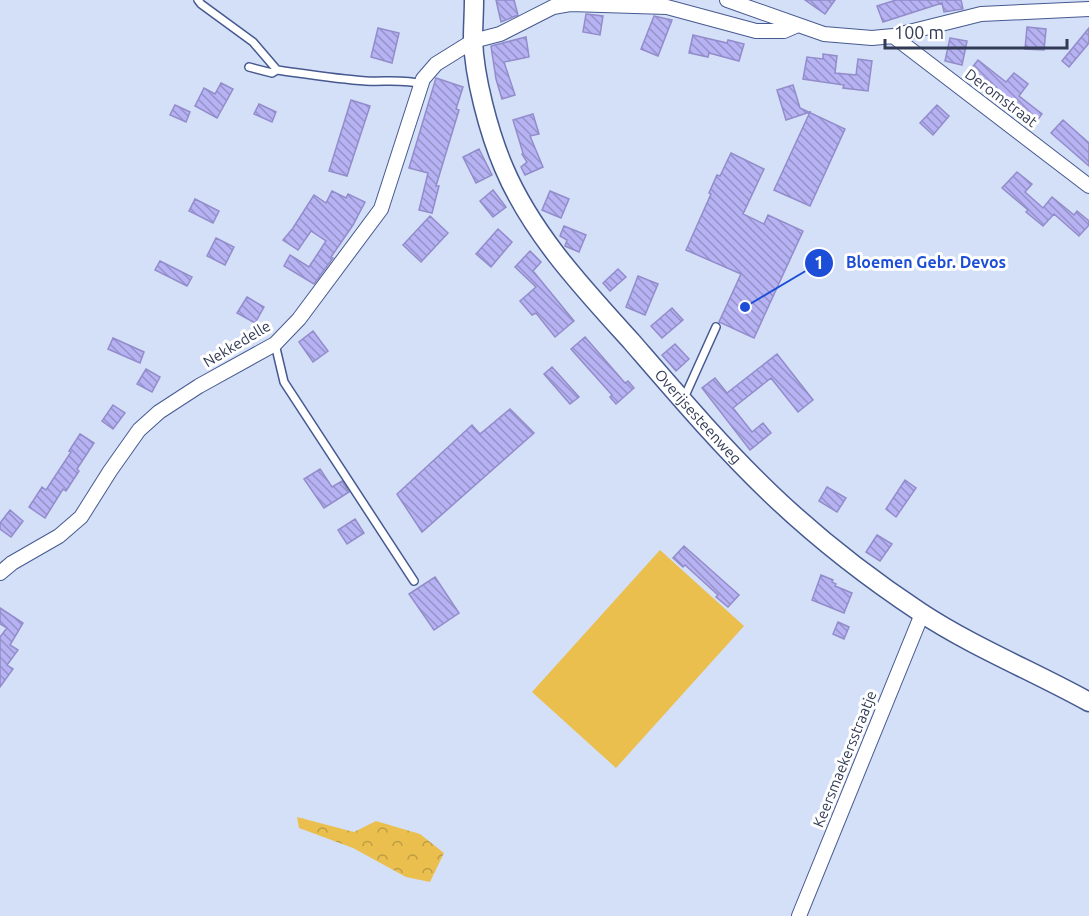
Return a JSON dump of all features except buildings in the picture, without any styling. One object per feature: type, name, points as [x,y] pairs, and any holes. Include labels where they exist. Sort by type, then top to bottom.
[{"type":"street","name":"Overijsesteenweg","points":[[474,0],[473,41],[486,119],[504,167],[525,208],[548,244],[577,280],[747,470],[795,516],[864,573],[922,614],[968,641],[1089,702]]},
{"type":"street","points":[[727,0],[824,34],[872,38],[893,36],[981,14],[1089,9]]},
{"type":"street","name":"Nekkedelle","points":[[0,573],[12,563],[59,536],[81,517],[139,430],[159,412],[199,386],[275,344],[299,320],[381,208],[423,79],[436,64],[473,41],[500,34],[553,7],[570,4],[666,7],[756,31],[784,31],[798,25]]},
{"type":"street","name":"Deromstraat","points":[[893,36],[1089,186]]},
{"type":"street","name":"Keersmaekersstraatje","points":[[799,916],[922,614]]},
{"type":"lane","points":[[198,0],[253,42],[277,70]]},
{"type":"lane","points":[[249,67],[272,73],[277,70],[341,79],[408,81],[422,84]]},
{"type":"lane","points":[[683,400],[716,327]]},
{"type":"lane","points":[[275,344],[284,382],[414,581]]},
{"type":"green space","points":[[660,550],[744,626],[616,768],[532,692]]},
{"type":"green space","points":[[297,817],[354,832],[376,821],[420,834],[444,853],[430,882],[406,877],[353,848],[299,828]]},
{"type":"place","name":"Bloemen Gebr. Devos","points":[[745,307]]}]
